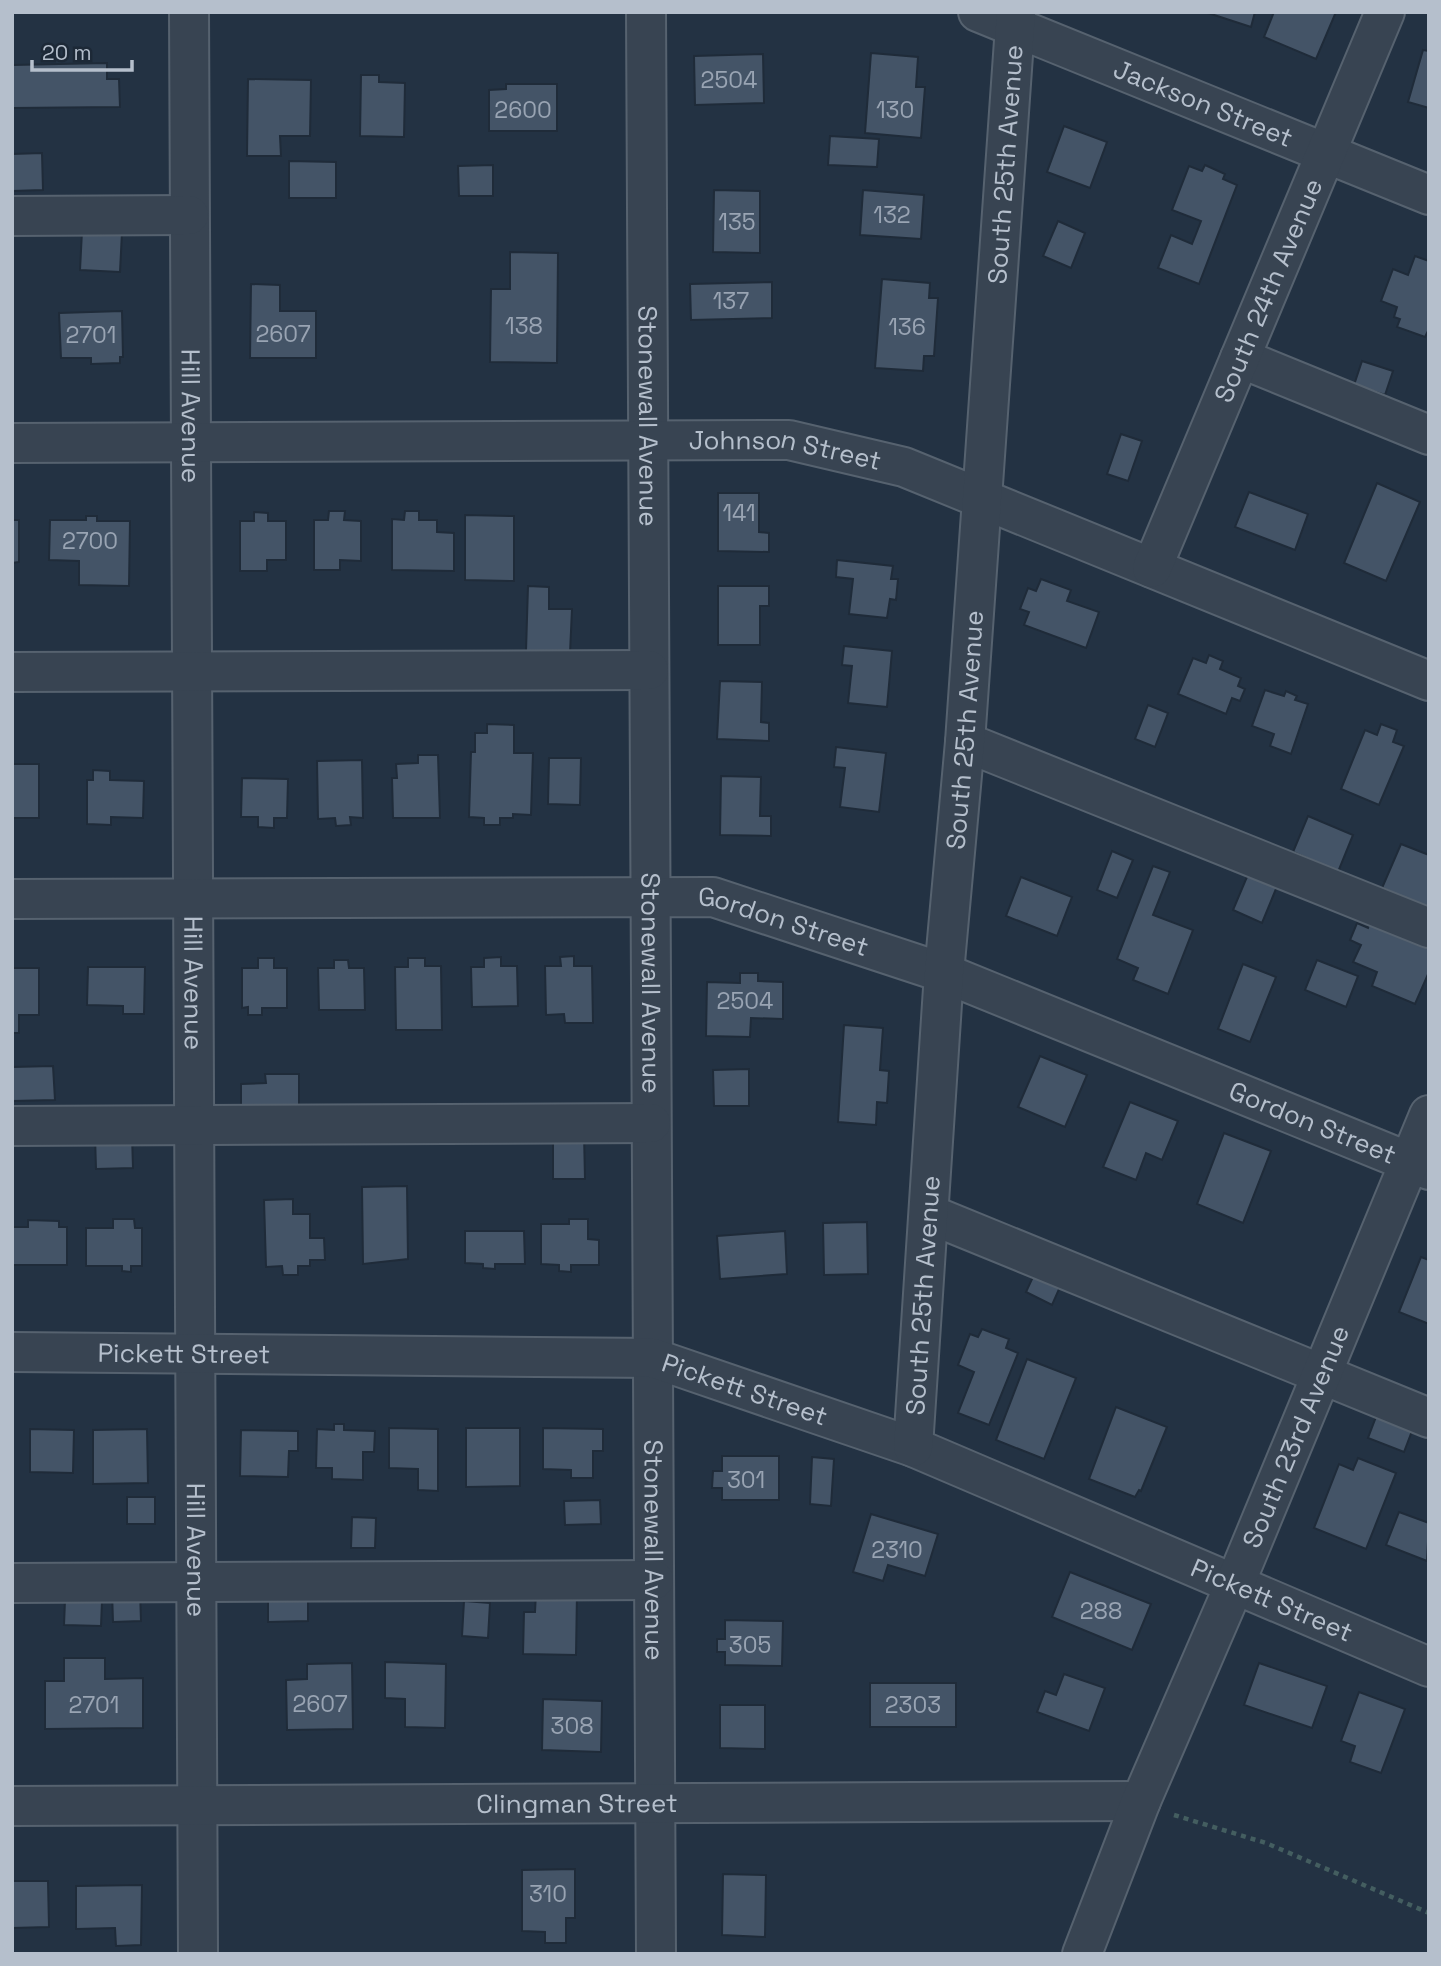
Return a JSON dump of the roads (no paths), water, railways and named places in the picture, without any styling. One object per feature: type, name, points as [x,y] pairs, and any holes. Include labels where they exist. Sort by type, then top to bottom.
[{"type":"street","name":"Hill Avenue","points":[[189,12],[198,1954]]},
{"type":"street","name":"Stonewall Avenue","points":[[646,12],[656,1954]]},
{"type":"street","name":"Jackson Street","points":[[978,12],[1015,19],[1429,195]]},
{"type":"street","name":"South 24th Avenue","points":[[1152,568],[1385,12]]},
{"type":"street","name":"South 25th Avenue","points":[[913,1447],[944,973],[965,742],[1015,19]]},
{"type":"street","points":[[12,216],[190,215]]},
{"type":"street","points":[[1240,358],[1429,435]]},
{"type":"street","name":"Johnson Street","points":[[12,443],[789,440],[904,467],[1429,681]]},
{"type":"street","points":[[12,672],[649,670]]},
{"type":"street","points":[[965,742],[1429,928]]},
{"type":"street","name":"Gordon Street","points":[[12,899],[713,897],[944,973],[1419,1166]]},
{"type":"street","name":"South 23rd Avenue","points":[[1082,1954],[1141,1801],[1322,1374],[1419,1166],[1429,1115]]},
{"type":"street","points":[[12,1126],[651,1124]]},
{"type":"street","points":[[929,1214],[1429,1418]]},
{"type":"street","name":"Pickett Street","points":[[12,1352],[196,1351],[653,1358],[913,1447],[1429,1667]]},
{"type":"street","points":[[12,1583],[654,1580]]},
{"type":"street","name":"Clingman Street","points":[[12,1805],[1141,1801]]}]
